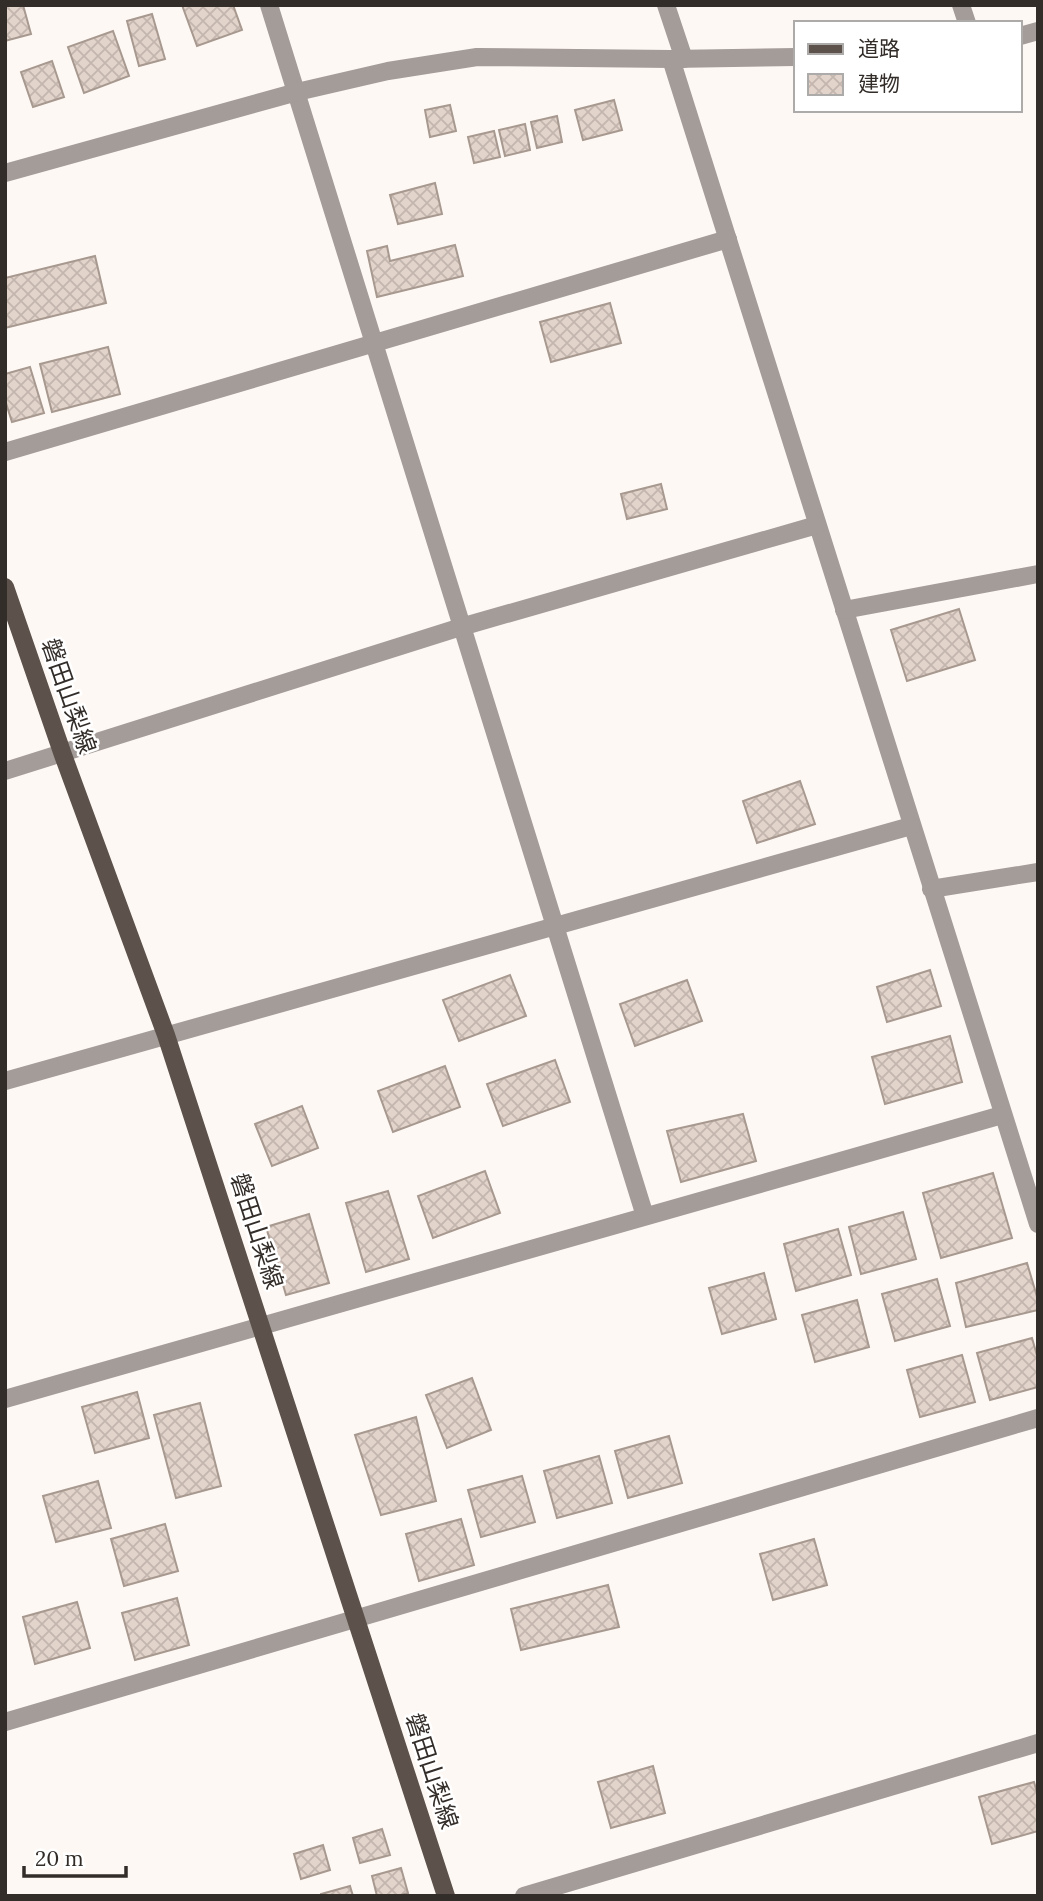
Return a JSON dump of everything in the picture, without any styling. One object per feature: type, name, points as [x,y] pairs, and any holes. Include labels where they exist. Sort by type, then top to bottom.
[{"type":"main road","name":"磐田山梨線","points":[[5,587],[63,755],[166,1035],[446,1896]]},
{"type":"street","points":[[269,5],[645,1216]]},
{"type":"street","points":[[666,5],[678,59],[728,239],[1002,1115],[1030,1176],[1038,1224]]},
{"type":"street","points":[[5,173],[297,92],[388,71],[477,57],[794,57]]},
{"type":"street","points":[[5,452],[728,239]]},
{"type":"street","points":[[5,771],[63,755],[461,627],[817,525]]},
{"type":"street","points":[[844,610],[1038,574]]},
{"type":"street","points":[[5,1081],[911,826]]},
{"type":"street","points":[[931,889],[1038,872]]},
{"type":"street","points":[[5,1399],[1002,1115]]},
{"type":"street","points":[[5,1722],[1038,1418]]},
{"type":"street","points":[[524,1896],[1038,1743]]},
{"type":"building","points":[[5,5],[23,5],[31,34],[5,41]]},
{"type":"building","points":[[182,5],[233,5],[242,30],[197,46]]},
{"type":"building","points":[[152,14],[165,59],[139,66],[127,21]]},
{"type":"building","points":[[113,31],[129,76],[84,93],[68,47]]},
{"type":"building","points":[[52,61],[64,97],[33,107],[21,72]]},
{"type":"building","points":[[614,100],[622,130],[583,140],[575,110]]},
{"type":"building","points":[[450,105],[456,131],[430,137],[425,110]]},
{"type":"building","points":[[557,116],[562,142],[537,148],[531,122]]},
{"type":"building","points":[[525,124],[530,150],[505,156],[499,130]]},
{"type":"building","points":[[494,131],[500,157],[474,163],[468,137]]},
{"type":"building","points":[[435,183],[442,214],[398,224],[390,195]]},
{"type":"building","points":[[455,245],[463,276],[377,297],[367,251],[387,246],[390,261]]},
{"type":"building","points":[[95,256],[106,303],[5,328],[5,278]]},
{"type":"building","points":[[610,303],[621,343],[551,362],[540,322]]},
{"type":"building","points":[[108,347],[120,394],[52,412],[40,364]]},
{"type":"building","points":[[30,367],[44,413],[12,422],[5,400],[5,374]]},
{"type":"building","points":[[661,484],[667,509],[627,519],[621,494]]},
{"type":"building","points":[[959,609],[975,660],[907,681],[891,630]]},
{"type":"building","points":[[800,781],[815,824],[757,843],[743,801]]},
{"type":"building","points":[[930,970],[941,1006],[887,1022],[877,987]]},
{"type":"building","points":[[510,975],[526,1016],[459,1041],[443,1000]]},
{"type":"building","points":[[687,980],[702,1021],[635,1046],[620,1004]]},
{"type":"building","points":[[950,1036],[962,1082],[885,1104],[872,1057]]},
{"type":"building","points":[[555,1060],[570,1102],[503,1126],[487,1084]]},
{"type":"building","points":[[445,1066],[460,1107],[393,1132],[378,1091]]},
{"type":"building","points":[[302,1106],[318,1148],[272,1166],[255,1124]]},
{"type":"building","points":[[743,1114],[756,1161],[681,1182],[667,1131]]},
{"type":"building","points":[[485,1171],[500,1213],[433,1238],[418,1196]]},
{"type":"building","points":[[993,1173],[1012,1238],[941,1258],[923,1193]]},
{"type":"building","points":[[388,1191],[409,1259],[366,1272],[346,1203]]},
{"type":"building","points":[[903,1212],[916,1259],[861,1274],[849,1227]]},
{"type":"building","points":[[309,1214],[329,1283],[286,1295],[266,1227]]},
{"type":"building","points":[[838,1229],[851,1275],[796,1291],[784,1244]]},
{"type":"building","points":[[1027,1263],[1038,1300],[1038,1310],[966,1327],[956,1283]]},
{"type":"building","points":[[764,1273],[776,1319],[722,1334],[709,1288]]},
{"type":"building","points":[[937,1279],[950,1326],[895,1341],[882,1294]]},
{"type":"building","points":[[857,1300],[869,1347],[815,1362],[802,1315]]},
{"type":"building","points":[[1032,1338],[1038,1359],[1038,1387],[990,1400],[977,1353]]},
{"type":"building","points":[[962,1355],[975,1402],[920,1417],[907,1370]]},
{"type":"building","points":[[472,1378],[491,1430],[447,1448],[426,1395]]},
{"type":"building","points":[[137,1392],[149,1438],[95,1453],[82,1407]]},
{"type":"building","points":[[200,1403],[221,1486],[176,1498],[154,1415]]},
{"type":"building","points":[[416,1417],[436,1501],[381,1515],[355,1435]]},
{"type":"building","points":[[669,1436],[682,1483],[628,1498],[615,1451]]},
{"type":"building","points":[[599,1456],[612,1503],[557,1518],[544,1471]]},
{"type":"building","points":[[522,1476],[535,1522],[481,1537],[468,1490]]},
{"type":"building","points":[[98,1481],[111,1528],[56,1542],[43,1496]]},
{"type":"building","points":[[461,1519],[474,1565],[419,1581],[406,1534]]},
{"type":"building","points":[[165,1524],[178,1571],[124,1586],[111,1539]]},
{"type":"building","points":[[814,1539],[827,1585],[773,1600],[760,1554]]},
{"type":"building","points":[[608,1585],[619,1627],[521,1650],[511,1609]]},
{"type":"building","points":[[177,1598],[189,1645],[135,1660],[122,1613]]},
{"type":"building","points":[[77,1602],[90,1648],[35,1664],[23,1617]]},
{"type":"building","points":[[653,1766],[665,1813],[611,1828],[598,1782]]},
{"type":"building","points":[[1034,1782],[1038,1796],[1038,1831],[992,1844],[979,1797]]},
{"type":"building","points":[[382,1829],[390,1855],[360,1863],[353,1838]]},
{"type":"building","points":[[323,1845],[330,1870],[301,1879],[294,1854]]},
{"type":"building","points":[[401,1868],[408,1893],[377,1896],[372,1876]]},
{"type":"building","points":[[350,1886],[353,1896],[321,1896],[321,1894]]}]
